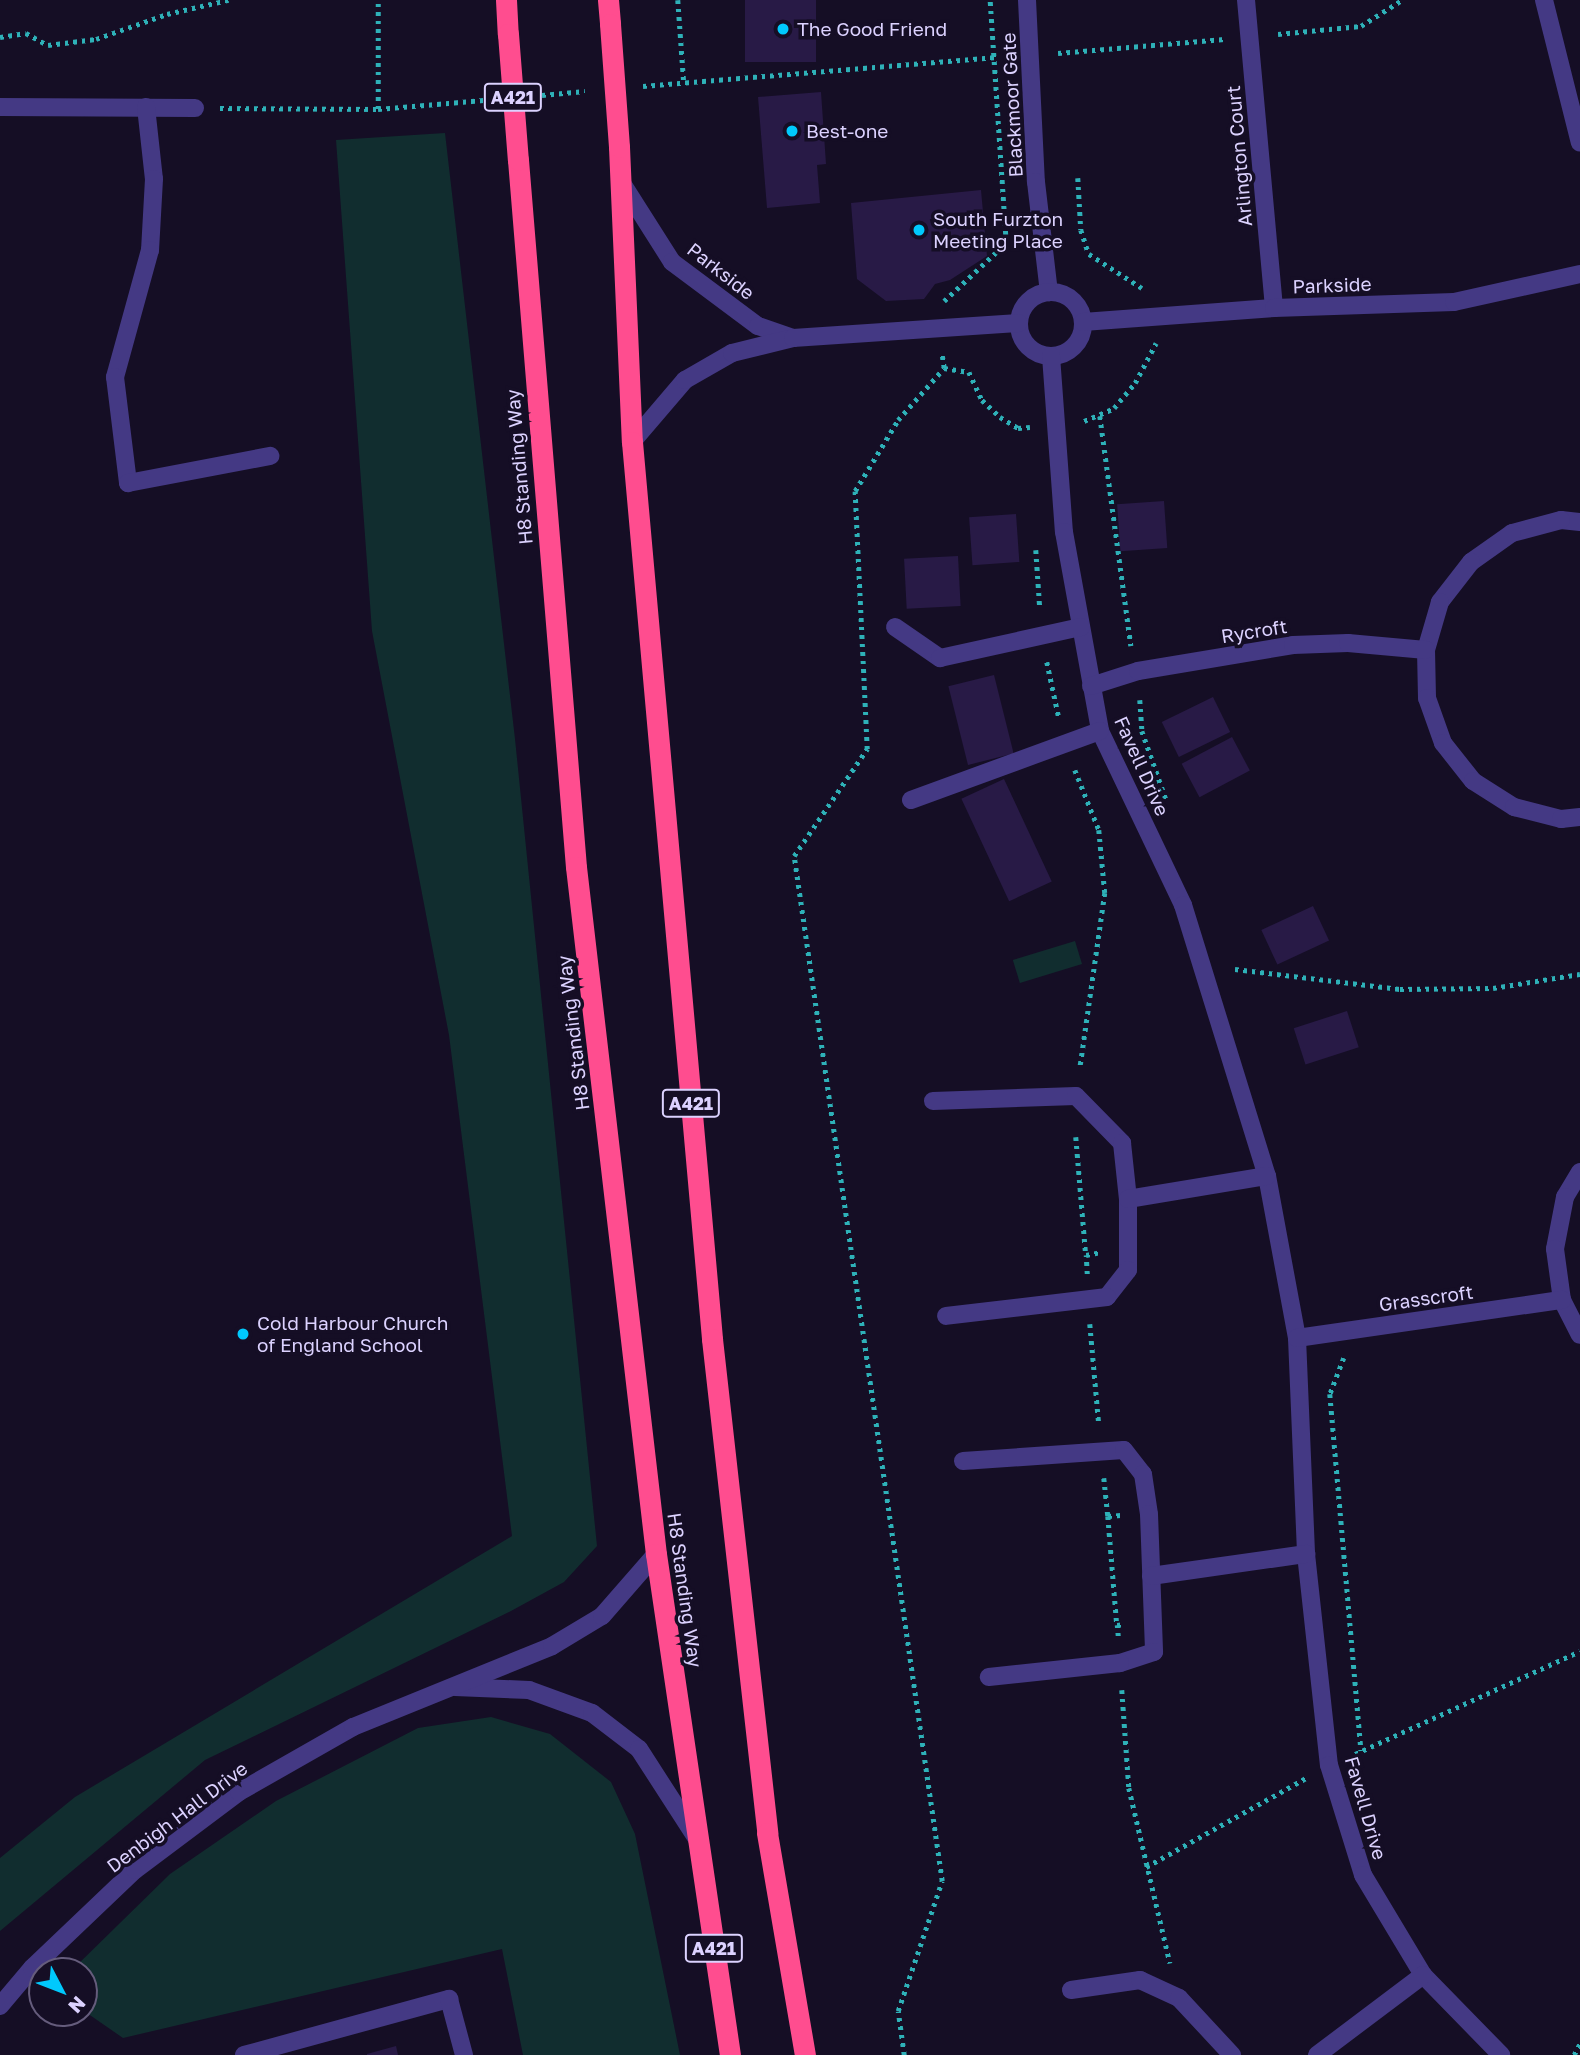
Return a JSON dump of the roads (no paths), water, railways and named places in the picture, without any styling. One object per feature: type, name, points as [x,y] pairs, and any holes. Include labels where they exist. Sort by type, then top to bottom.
[{"type":"highway","name":"H8 Standing Way","points":[[506,0],[576,867],[656,1554],[730,2055]]},
{"type":"highway","name":"A421","points":[[608,0],[619,147],[632,442],[712,1339],[767,1833],[805,2055]]},
{"type":"street","name":"Blackmoor Gate","points":[[1027,0],[1032,55],[1036,182],[1049,292]]},
{"type":"street","name":"Arlington Court","points":[[1246,0],[1274,308]]},
{"type":"street","points":[[1544,0],[1580,143]]},
{"type":"street","points":[[0,107],[195,108]]},
{"type":"street","points":[[146,107],[154,179],[150,250],[114,377],[128,483],[270,456]]},
{"type":"street","name":"Parkside","points":[[620,179],[681,270],[758,326],[793,338]]},
{"type":"street","name":"Parkside","points":[[1083,322],[1274,308],[1454,302],[1580,274]]},
{"type":"street","points":[[1049,292],[1068,297],[1083,322],[1071,349],[1051,356],[1032,350],[1020,333],[1019,323],[1025,305],[1049,292]]},
{"type":"street","name":"Parkside","points":[[632,442],[685,380],[732,353],[793,338],[939,325],[1019,323]]},
{"type":"street","name":"Favell Drive","points":[[1051,356],[1065,532],[1100,731],[1183,905],[1266,1176],[1297,1338],[1306,1554],[1329,1765],[1363,1875],[1423,1975],[1501,2055]]},
{"type":"street","points":[[1580,522],[1561,520],[1512,533],[1471,562],[1440,602],[1426,650],[1427,698],[1439,732],[1473,780],[1514,807],[1560,819],[1580,817]]},
{"type":"street","points":[[895,627],[940,658],[1042,638],[1081,627]]},
{"type":"street","name":"Rycroft","points":[[1091,686],[1138,671],[1293,645],[1348,643],[1426,650]]},
{"type":"street","points":[[911,800],[1100,731]]},
{"type":"street","points":[[933,1101],[1076,1096],[1122,1143],[1128,1199],[1128,1270],[1107,1297],[946,1316]]},
{"type":"street","points":[[1580,1172],[1565,1197],[1555,1248],[1562,1300],[1580,1335]]},
{"type":"street","points":[[1128,1199],[1266,1176]]},
{"type":"street","name":"Grasscroft","points":[[1297,1338],[1562,1300]]},
{"type":"street","points":[[963,1461],[1102,1449],[1124,1450],[1143,1474],[1149,1514],[1154,1652],[1120,1663],[989,1676]]},
{"type":"street","name":"Denbigh Hall Drive","points":[[0,2006],[32,1968],[135,1870],[240,1792],[353,1727],[448,1686],[552,1646],[603,1616],[656,1554]]},
{"type":"street","points":[[1151,1576],[1306,1554]]},
{"type":"street","name":"Denbigh Hall Drive","points":[[448,1686],[529,1690],[592,1713],[639,1749],[699,1842]]},
{"type":"street","points":[[1317,2055],[1423,1975]]},
{"type":"street","points":[[1071,1990],[1140,1980],[1179,1998],[1228,2050]]},
{"type":"street","points":[[244,2055],[449,1999],[464,2055]]},
{"type":"place","name":"The Good Friend","points":[[783,29]]},
{"type":"place","name":"Best-one","points":[[792,131]]},
{"type":"place","name":"South Furzton Meeting Place","points":[[919,230]]},
{"type":"place","name":"Cold Harbour Church of England School","points":[[243,1334]]}]
